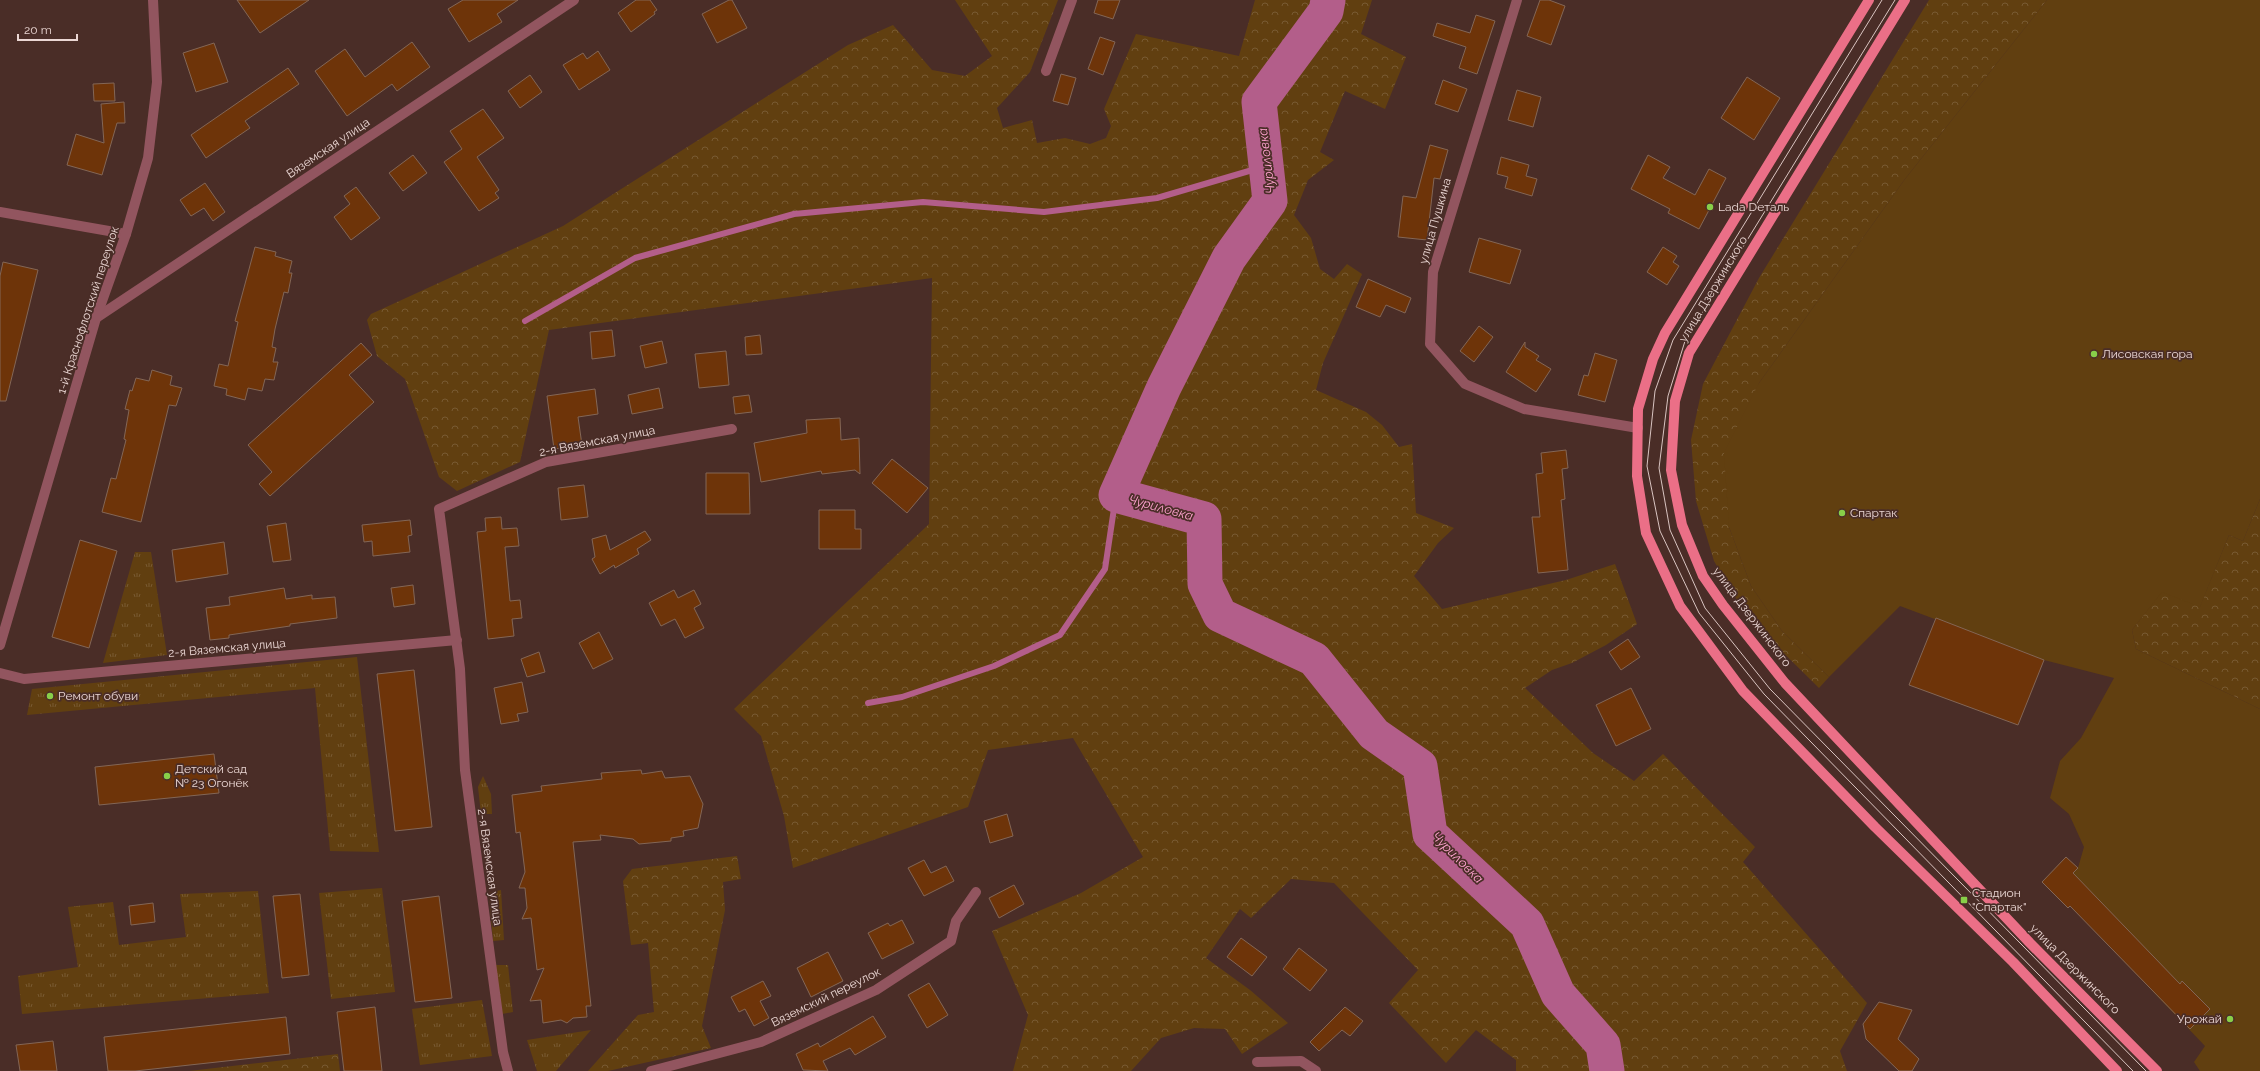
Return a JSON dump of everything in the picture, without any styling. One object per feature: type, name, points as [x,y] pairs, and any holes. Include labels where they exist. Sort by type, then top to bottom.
[{"type":"main road","name":"улица Дзержинского","points":[[1870,0],[1665,333],[1654,359],[1638,409],[1637,476],[1646,533],[1680,606],[1743,691],[1876,827],[2008,957],[2117,1071]]},
{"type":"main road","name":"улица Дзержинского","points":[[1905,0],[1689,353],[1675,401],[1671,470],[1682,525],[1703,576],[1723,605],[1785,683],[1908,816],[2157,1071]]},
{"type":"street","name":"Вяземская улица","points":[[96,318],[574,0]]},
{"type":"street","points":[[1046,71],[1072,0]]},
{"type":"street","name":"улица Пушкина","points":[[1517,0],[1433,272],[1430,344],[1465,384],[1524,409],[1638,428]]},
{"type":"street","name":"1-й Краснофлотский переулок","points":[[0,645],[96,318],[126,234],[148,158],[157,82],[155,1]]},
{"type":"street","points":[[0,212],[126,234]]},
{"type":"street","name":"2-я Вяземская улица","points":[[508,1071],[503,1052],[465,770],[460,669],[439,509],[546,462],[732,429]]},
{"type":"street","name":"2-я Вяземская улица","points":[[0,673],[24,679],[457,640]]},
{"type":"street","name":"Вяземский переулок","points":[[651,1071],[761,1042],[876,990],[951,941],[956,921],[976,892]]},
{"type":"street","points":[[1257,1062],[1301,1061],[1316,1071]]},
{"type":"green space","points":[[955,0],[1058,0],[1030,72],[997,108],[1003,128],[1032,120],[1037,143],[1065,138],[1090,144],[1106,138],[1111,126],[1104,109],[1136,34],[1239,56],[1255,0],[1372,0],[1361,34],[1406,57],[1385,109],[1345,91],[1320,152],[1334,160],[1308,180],[1294,215],[1311,238],[1320,269],[1334,279],[1347,264],[1362,274],[1323,363],[1316,390],[1366,412],[1382,425],[1399,447],[1412,444],[1416,513],[1454,528],[1438,543],[1414,576],[1442,609],[1566,580],[1615,564],[1637,624],[1606,645],[1572,663],[1552,670],[1525,688],[1593,753],[1634,781],[1663,754],[1755,847],[1743,862],[1867,1003],[1840,1051],[1847,1071],[1516,1071],[1516,1060],[1476,1030],[1446,1063],[1389,1003],[1418,970],[1334,883],[1291,879],[1251,918],[1240,909],[1206,958],[1250,990],[1288,1023],[1242,1054],[1225,1029],[1194,1028],[1161,1038],[1131,1071],[1013,1071],[1028,1015],[992,931],[1081,893],[1143,857],[1073,738],[988,750],[968,807],[793,868],[784,816],[761,736],[734,709],[929,524],[932,278],[549,330],[520,462],[457,491],[439,477],[405,379],[377,356],[367,320],[371,314],[563,226],[848,45],[893,25],[932,70],[965,76],[992,56]]},
{"type":"green space","points":[[1929,0],[2047,0],[1905,179],[1759,383],[1729,527],[1751,586],[1782,631],[1829,677],[1819,688],[1747,617],[1714,561],[1696,501],[1691,440],[1703,384],[1759,278]]},
{"type":"green space","name":"Спартак","points":[[2047,0],[2260,0],[2260,499],[2243,541],[2229,535],[2200,607],[2162,592],[2132,630],[2136,649],[2260,709],[2260,1071],[2200,1071],[2194,1062],[2205,1046],[2071,906],[2068,908],[2042,882],[2066,857],[2078,868],[2084,847],[2069,814],[2050,798],[2060,761],[2081,738],[2114,678],[2044,660],[1900,606],[1829,677],[1782,631],[1751,586],[1729,527],[1724,453],[1759,383],[1905,179]]},
{"type":"green space","points":[[2260,499],[2260,709],[2136,649],[2132,630],[2162,591],[2200,606],[2229,535],[2243,541]]},
{"type":"green space","points":[[135,552],[151,552],[167,655],[103,663]]},
{"type":"green space","points":[[357,657],[379,852],[330,851],[315,688],[27,715],[32,689]]},
{"type":"green space","points":[[483,776],[491,794],[492,814],[481,814],[478,787]]},
{"type":"green space","points":[[737,856],[741,879],[723,882],[725,910],[702,1026],[711,1048],[608,1071],[588,1071],[638,1015],[654,1012],[648,943],[631,945],[623,881],[632,869]]},
{"type":"green space","points":[[382,888],[395,992],[331,999],[319,893]]},
{"type":"green space","points":[[501,890],[504,940],[493,941],[489,893]]},
{"type":"green space","points":[[258,891],[269,993],[22,1014],[18,976],[78,967],[68,907],[113,902],[119,945],[186,937],[180,894]]},
{"type":"green space","points":[[495,965],[508,965],[513,1012],[502,1014]]},
{"type":"green space","points":[[482,1000],[492,1056],[420,1065],[412,1009]]},
{"type":"green space","points":[[591,1030],[556,1071],[537,1071],[527,1040]]},
{"type":"green space","points":[[338,1054],[340,1071],[189,1071]]},
{"type":"building","points":[[237,0],[309,0],[260,33]]},
{"type":"building","points":[[463,0],[518,0],[497,14],[502,22],[469,42],[448,9]]},
{"type":"building","points":[[636,0],[650,0],[657,10],[654,12],[655,14],[631,32],[618,13]]},
{"type":"building","points":[[729,0],[732,0],[747,28],[717,43],[702,14]]},
{"type":"building","points":[[1098,0],[1120,0],[1113,19],[1094,13]]},
{"type":"building","points":[[1540,0],[1549,0],[1565,6],[1551,45],[1527,36]]},
{"type":"building","points":[[1476,15],[1495,21],[1477,74],[1459,68],[1466,47],[1433,36],[1437,23],[1470,33]]},
{"type":"building","points":[[1100,37],[1115,42],[1103,75],[1088,69]]},
{"type":"building","points":[[412,42],[430,67],[397,91],[392,84],[347,116],[315,71],[345,49],[365,77]]},
{"type":"building","points":[[214,43],[228,82],[196,92],[183,53]]},
{"type":"building","points":[[598,51],[610,70],[579,90],[563,65],[583,53],[587,59]]},
{"type":"building","points":[[288,68],[299,84],[245,121],[250,128],[206,158],[191,135]]},
{"type":"building","points":[[1061,74],[1076,78],[1068,105],[1053,101]]},
{"type":"building","points":[[530,75],[542,92],[520,108],[508,91]]},
{"type":"building","points":[[1747,77],[1780,98],[1754,140],[1721,118]]},
{"type":"building","points":[[1443,80],[1467,89],[1458,112],[1435,104]]},
{"type":"building","points":[[114,83],[115,101],[94,101],[93,84]]},
{"type":"building","points":[[1517,90],[1541,97],[1533,127],[1508,120]]},
{"type":"building","points":[[124,102],[125,123],[117,123],[102,175],[67,165],[76,134],[104,143],[101,104]]},
{"type":"building","points":[[483,109],[504,138],[477,157],[499,190],[495,193],[499,198],[479,211],[444,162],[462,149],[450,131]]},
{"type":"building","points":[[1430,145],[1448,150],[1440,179],[1434,178],[1427,240],[1398,237],[1403,196],[1416,198]]},
{"type":"building","points":[[413,155],[427,173],[403,191],[389,173]]},
{"type":"building","points":[[1648,155],[1670,167],[1663,178],[1695,195],[1709,169],[1726,178],[1699,229],[1668,213],[1670,209],[1631,189]]},
{"type":"building","points":[[1501,157],[1529,165],[1526,176],[1537,179],[1532,196],[1505,188],[1508,177],[1497,174]]},
{"type":"building","points":[[205,183],[225,212],[213,221],[204,208],[191,216],[180,200]]},
{"type":"building","points":[[356,187],[380,218],[351,240],[334,217],[350,204],[344,196]]},
{"type":"building","points":[[1479,238],[1521,250],[1510,284],[1469,272]]},
{"type":"building","points":[[255,247],[276,252],[275,256],[292,261],[289,273],[292,273],[288,293],[284,292],[275,329],[272,347],[276,348],[273,362],[278,362],[274,380],[265,379],[262,391],[248,388],[245,400],[226,395],[227,389],[214,386],[219,364],[228,366],[238,322],[235,321]]},
{"type":"building","points":[[1663,247],[1677,256],[1673,262],[1679,266],[1667,285],[1647,272]]},
{"type":"building","points":[[3,262],[38,270],[6,401],[0,401],[0,276]]},
{"type":"building","points":[[1368,279],[1411,298],[1405,313],[1386,305],[1380,317],[1356,307]]},
{"type":"building","points":[[1479,326],[1493,337],[1474,362],[1460,351]]},
{"type":"building","points":[[612,330],[615,356],[592,359],[590,332]]},
{"type":"building","points":[[760,335],[762,354],[746,355],[745,337]]},
{"type":"building","points":[[662,341],[667,363],[645,368],[640,346]]},
{"type":"building","points":[[1525,342],[1525,347],[1539,356],[1536,360],[1551,369],[1536,392],[1506,372]]},
{"type":"building","points":[[361,343],[372,355],[349,375],[374,402],[270,496],[259,484],[272,472],[248,445]]},
{"type":"building","points":[[726,351],[729,385],[699,388],[695,354]]},
{"type":"building","points":[[1595,353],[1617,360],[1605,402],[1578,395],[1584,375],[1588,376]]},
{"type":"building","points":[[152,370],[172,376],[170,385],[182,388],[176,406],[169,405],[141,522],[102,512],[111,478],[116,479],[126,440],[124,439],[129,410],[125,409],[130,390],[132,391],[136,378],[149,381]]},
{"type":"building","points":[[659,388],[663,408],[632,414],[628,395]]},
{"type":"building","points":[[595,389],[598,414],[578,417],[582,445],[554,449],[547,396]]},
{"type":"building","points":[[749,395],[752,412],[735,414],[733,397]]},
{"type":"building","points":[[840,418],[841,440],[859,438],[860,474],[855,470],[822,474],[821,471],[761,482],[754,443],[807,433],[806,420]]},
{"type":"building","points":[[1566,450],[1568,468],[1562,469],[1565,499],[1561,500],[1568,570],[1538,573],[1532,517],[1540,517],[1536,474],[1543,473],[1541,453]]},
{"type":"building","points":[[892,459],[928,488],[907,513],[872,483]]},
{"type":"building","points":[[706,473],[749,473],[750,514],[706,514]]},
{"type":"building","points":[[584,485],[588,517],[561,520],[558,488]]},
{"type":"building","points":[[819,510],[855,510],[855,529],[861,529],[861,549],[819,549]]},
{"type":"building","points":[[501,517],[502,529],[517,528],[519,546],[505,547],[510,601],[520,600],[522,618],[512,619],[514,636],[488,639],[477,532],[486,531],[485,518]]},
{"type":"building","points":[[410,520],[412,535],[408,536],[410,552],[373,556],[372,541],[364,542],[362,525]]},
{"type":"building","points":[[286,523],[291,560],[273,562],[267,526]]},
{"type":"building","points":[[645,531],[651,540],[637,549],[639,554],[615,568],[614,565],[600,574],[592,559],[595,557],[592,539],[606,535],[610,550]]},
{"type":"building","points":[[80,540],[117,551],[89,648],[52,637]]},
{"type":"building","points":[[224,542],[228,574],[176,582],[172,550]]},
{"type":"building","points":[[413,585],[415,604],[394,607],[391,588]]},
{"type":"building","points":[[284,588],[286,599],[312,595],[312,599],[335,597],[337,618],[290,624],[290,626],[229,635],[229,638],[210,640],[206,608],[230,605],[229,597]]},
{"type":"building","points":[[674,590],[678,598],[694,590],[701,604],[694,608],[704,628],[685,638],[675,619],[661,626],[649,603]]},
{"type":"building","points":[[1936,618],[2044,660],[2018,725],[1909,685]]},
{"type":"building","points":[[599,632],[613,659],[593,669],[579,643]]},
{"type":"building","points":[[1628,639],[1640,657],[1621,670],[1609,652]]},
{"type":"building","points":[[539,652],[545,672],[527,677],[521,659]]},
{"type":"building","points":[[414,670],[432,827],[395,831],[377,674]]},
{"type":"building","points":[[522,682],[528,712],[517,714],[519,721],[501,724],[494,688]]},
{"type":"building","points":[[1631,688],[1651,729],[1616,746],[1596,705]]},
{"type":"building","points":[[214,754],[219,793],[99,805],[95,767]]},
{"type":"building","points":[[641,770],[642,774],[662,771],[665,778],[690,776],[703,804],[698,828],[683,831],[684,836],[671,838],[671,841],[639,844],[633,839],[600,835],[601,840],[573,842],[591,1006],[586,1006],[587,1017],[573,1018],[567,1023],[561,1020],[543,1023],[541,1000],[530,1001],[544,968],[537,970],[531,918],[522,919],[527,908],[525,888],[519,888],[525,872],[520,832],[516,833],[512,795],[542,791],[541,786],[602,779],[601,773]]},
{"type":"building","points":[[1007,814],[1013,836],[990,843],[984,821]]},
{"type":"building","points":[[2066,857],[2078,868],[2073,873],[2180,984],[2182,981],[2210,1009],[2190,1029],[2070,906],[2068,908],[2042,882]]},
{"type":"building","points":[[924,860],[931,873],[946,866],[954,881],[924,896],[908,868]]},
{"type":"building","points":[[1014,885],[1024,904],[999,918],[989,898]]},
{"type":"building","points":[[300,894],[309,975],[282,978],[273,896]]},
{"type":"building","points":[[439,896],[452,998],[415,1002],[402,901]]},
{"type":"building","points":[[153,903],[155,922],[131,925],[129,906]]},
{"type":"building","points":[[902,920],[914,943],[882,959],[868,933],[888,923],[890,926]]},
{"type":"building","points":[[1241,938],[1267,957],[1252,976],[1227,957]]},
{"type":"building","points":[[1299,948],[1327,970],[1310,991],[1283,969]]},
{"type":"building","points":[[828,952],[843,981],[811,997],[797,968]]},
{"type":"building","points":[[763,981],[771,996],[760,1001],[769,1018],[754,1026],[745,1009],[739,1012],[731,997]]},
{"type":"building","points":[[929,983],[948,1015],[927,1028],[908,995]]},
{"type":"building","points":[[1879,1002],[1912,1010],[1898,1039],[1919,1059],[1912,1071],[1899,1071],[1866,1039],[1863,1024]]},
{"type":"building","points":[[375,1007],[382,1071],[344,1071],[337,1012]]},
{"type":"building","points":[[1345,1007],[1363,1021],[1350,1036],[1342,1030],[1319,1051],[1310,1042]]},
{"type":"building","points":[[873,1016],[886,1037],[855,1055],[850,1048],[823,1061],[828,1071],[803,1070],[796,1054],[818,1043],[820,1047]]},
{"type":"building","points":[[286,1017],[290,1054],[135,1071],[108,1071],[104,1037]]},
{"type":"building","points":[[53,1041],[57,1071],[20,1071],[16,1045]]},
{"type":"waterway","name":"Чуриловка","points":[[1328,0],[1326,11],[1259,102],[1270,201],[1229,258],[1164,387],[1116,495],[1204,519],[1205,584],[1220,615],[1314,659],[1374,734],[1420,766],[1430,834],[1527,924],[1558,994],[1603,1045],[1607,1071]]},
{"type":"waterway","points":[[525,321],[635,258],[794,214],[923,202],[1044,212],[1157,198],[1266,166]]},
{"type":"waterway","points":[[868,703],[902,697],[994,666],[1060,635],[1105,569],[1116,495]]},
{"type":"tram line","points":[[1882,0],[1673,340],[1655,391],[1647,466],[1660,531],[1699,613],[1764,694],[2133,1071]]},
{"type":"tram line","points":[[1895,0],[1685,341],[1668,396],[1659,468],[1670,530],[1705,608],[1770,689],[2146,1071]]},
{"type":"place","name":"Lada Dеталь","points":[[1710,207]]},
{"type":"place","name":"Лисовская гора","points":[[2094,354]]},
{"type":"place","name":"Спартак","points":[[1842,513]]},
{"type":"place","name":"Ремонт обуви","points":[[50,696]]},
{"type":"place","name":"Детский сад № 23 Огонёк","points":[[167,776]]},
{"type":"place","name":"Стадион \"Спартак\"","points":[[1964,900]]},
{"type":"place","name":"Урожай","points":[[2230,1019]]}]
